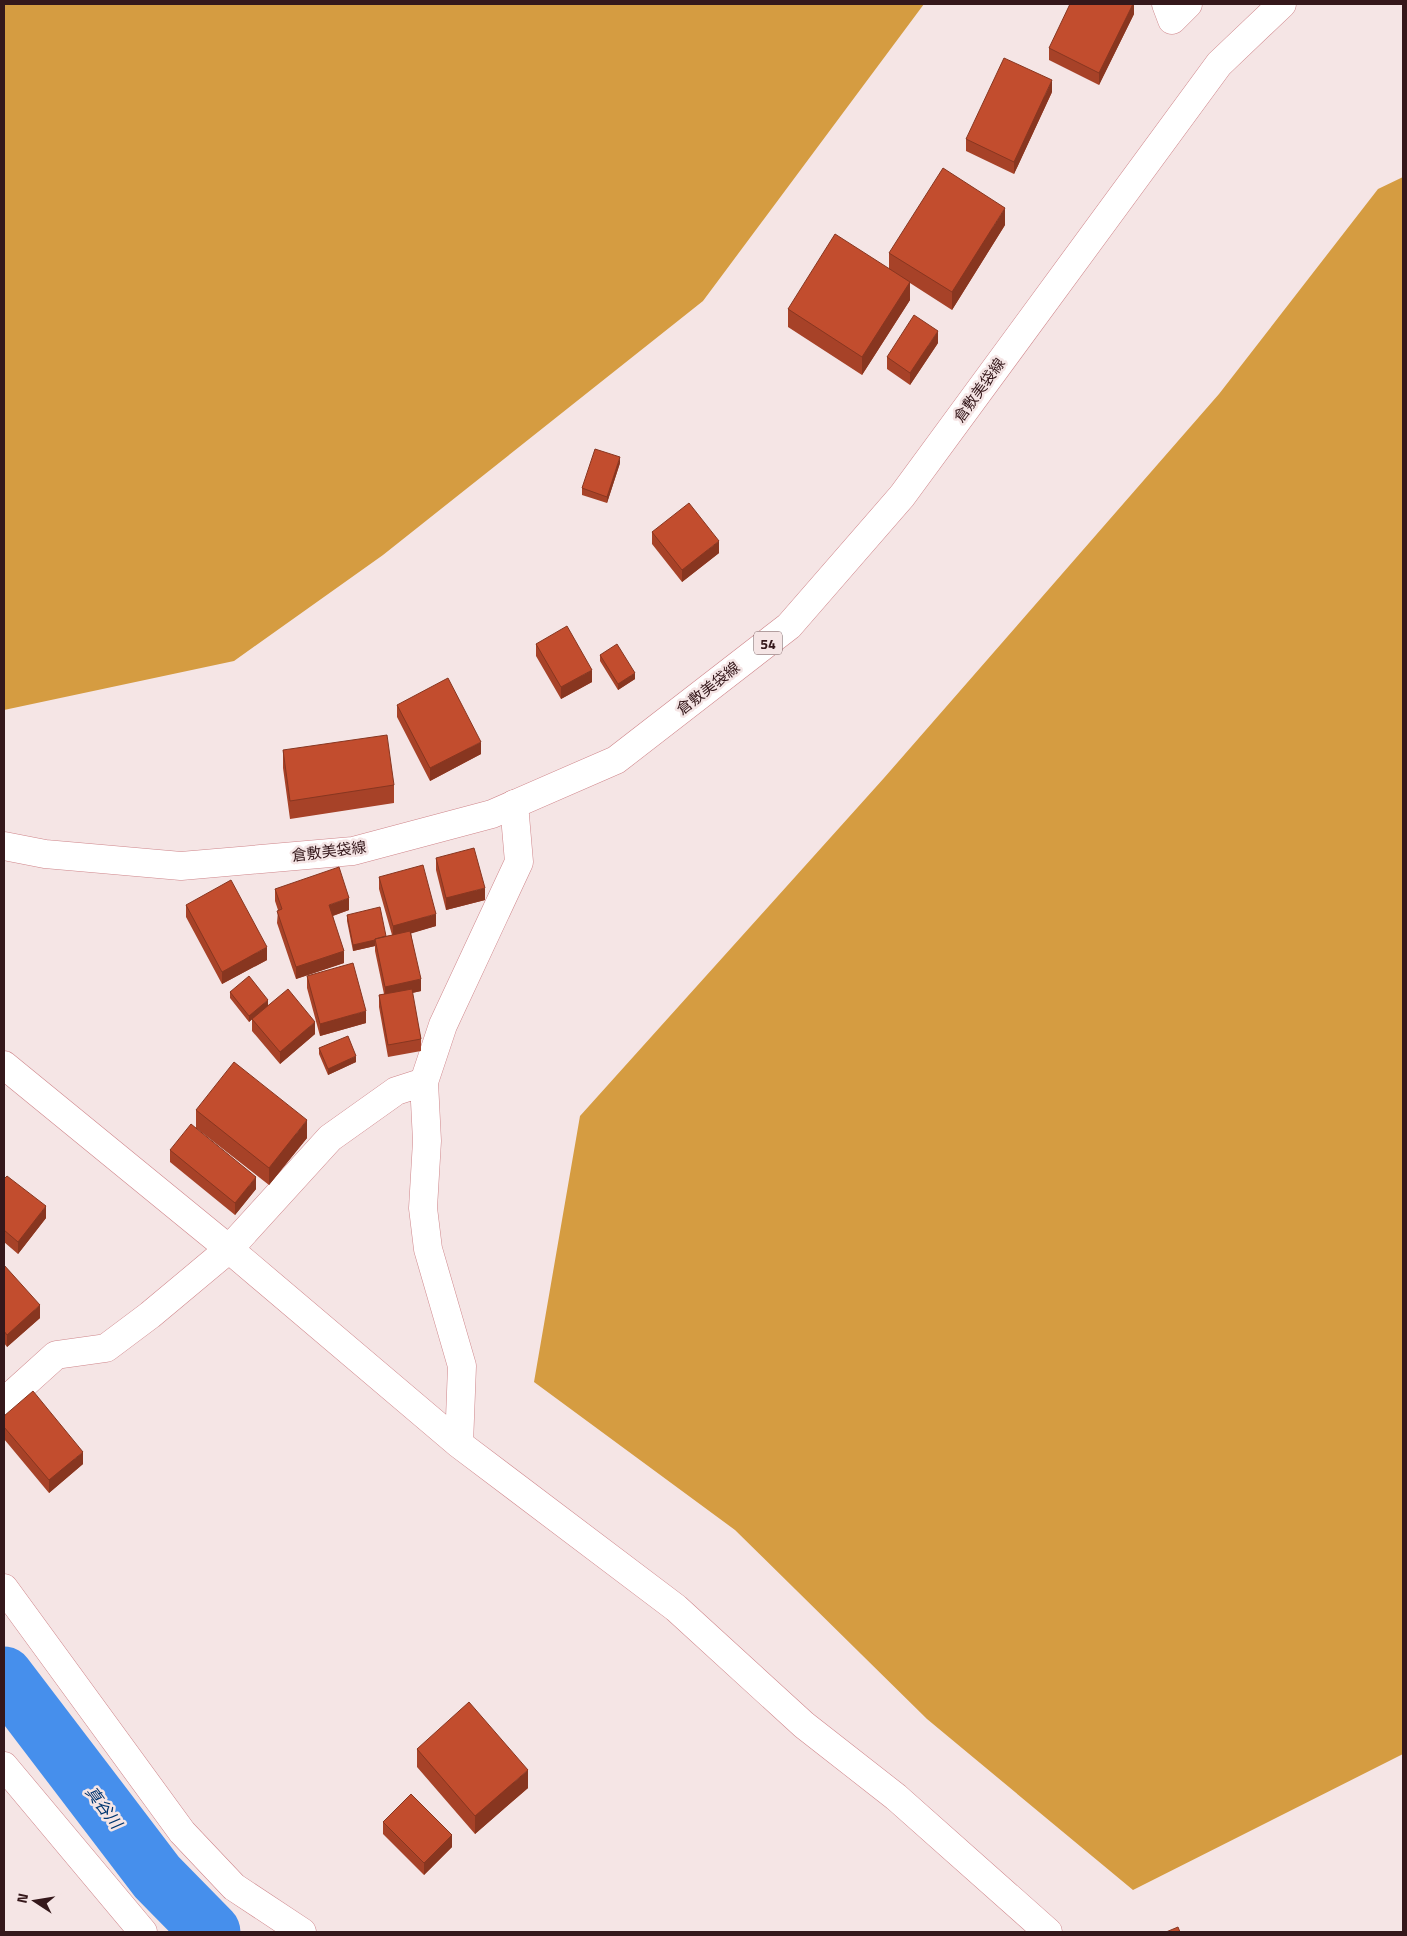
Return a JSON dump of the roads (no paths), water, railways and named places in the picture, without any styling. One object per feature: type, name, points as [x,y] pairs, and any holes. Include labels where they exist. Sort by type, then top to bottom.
[{"type":"street","points":[[1166,4],[1172,20],[1188,4]]},
{"type":"street","name":"倉敷美袋線","points":[[4,846],[45,854],[190,865],[352,851],[492,814],[616,760],[789,626],[902,496],[1219,64],[1282,4]]},
{"type":"street","points":[[459,1444],[462,1366],[428,1249],[424,1216],[427,1141],[424,1082],[443,1025],[519,862],[514,804]]},
{"type":"street","points":[[4,1064],[229,1249],[459,1444],[676,1608],[804,1725],[896,1797],[1048,1932]]},
{"type":"street","points":[[4,1402],[56,1355],[106,1348],[150,1315],[229,1249],[330,1138],[396,1091],[424,1082]]},
{"type":"street","points":[[4,1588],[182,1832],[234,1887],[302,1932]]},
{"type":"street","points":[[4,1766],[143,1932]]},
{"type":"waterway","name":"真谷川","points":[[4,1676],[157,1877],[211,1932]]}]
